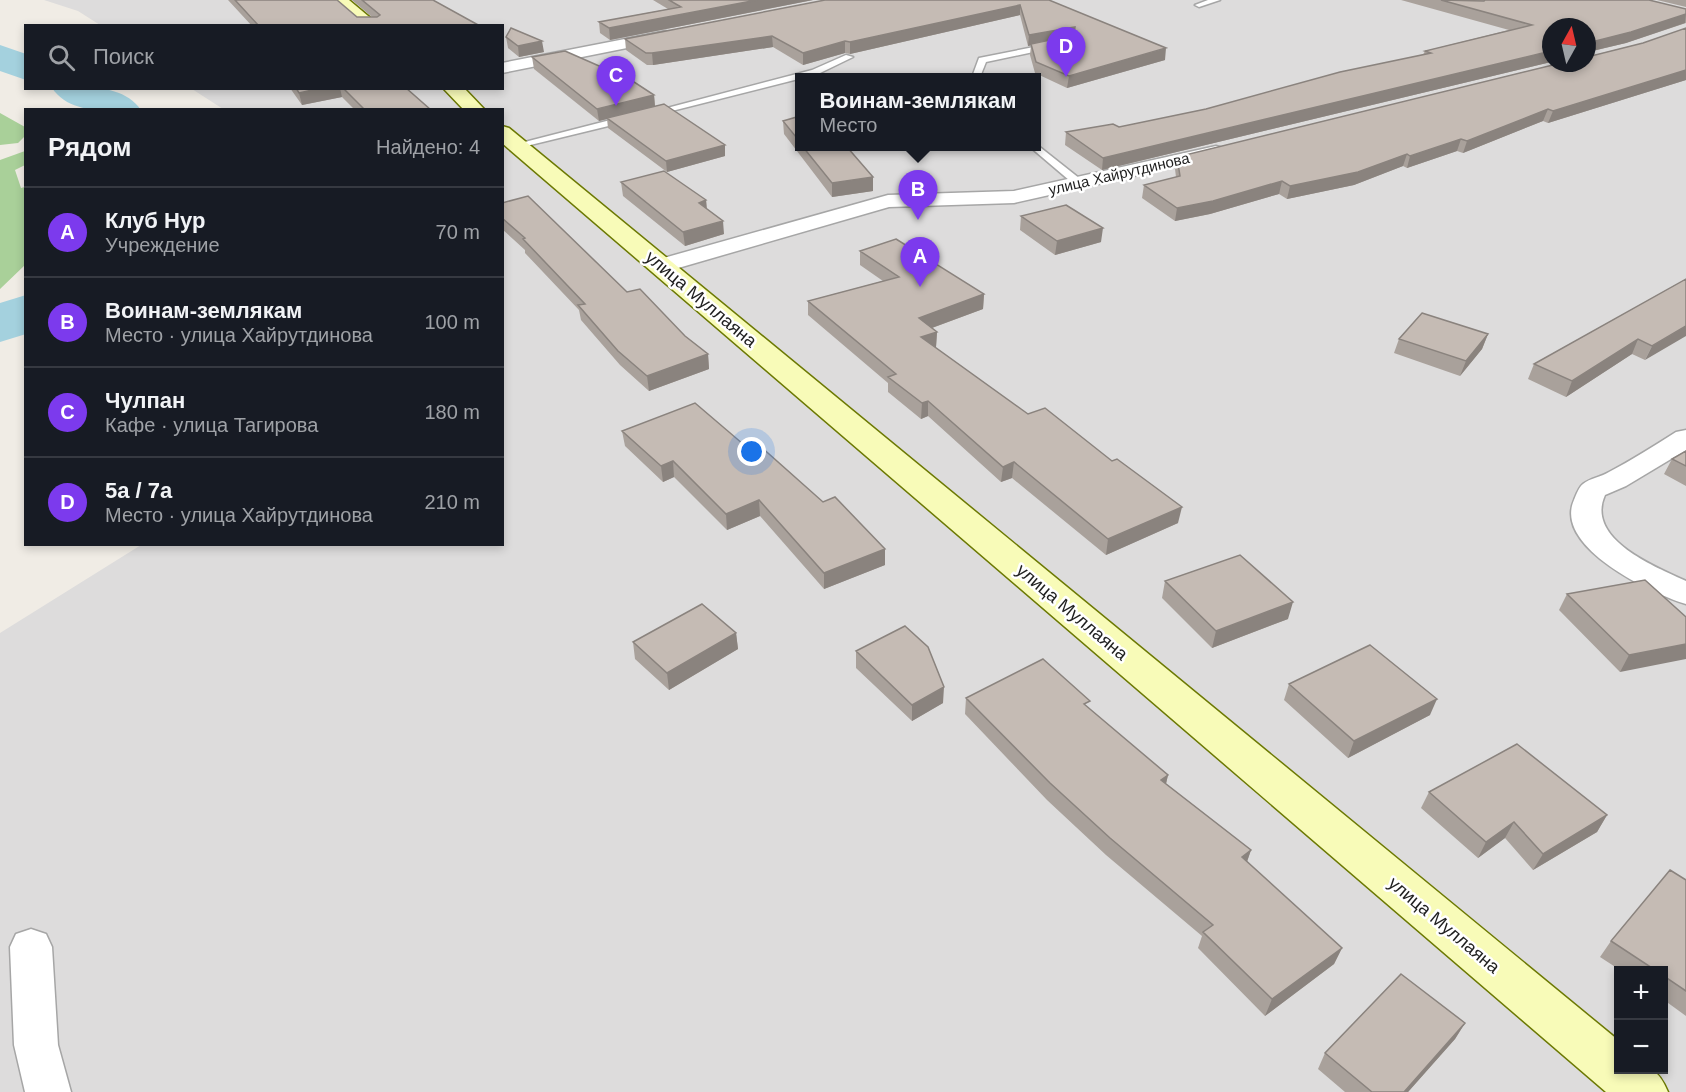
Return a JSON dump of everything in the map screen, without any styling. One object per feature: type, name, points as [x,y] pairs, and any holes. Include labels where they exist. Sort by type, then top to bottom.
[{"type":"main road","points":[[339,0],[369,24]]},
{"type":"main road","points":[[454,90],[474,108]]},
{"type":"main road","name":"улица Муллаяна","points":[[510,138],[1643,1092]]},
{"type":"street","points":[[504,68],[687,32]]},
{"type":"street","name":"улица Хайрутдинова","points":[[661,266],[888,201],[1014,197],[1229,149]]},
{"type":"street","points":[[1686,438],[1616,480],[1593,490],[1585,510],[1591,532],[1614,556],[1686,593]]},
{"type":"street","points":[[31,947],[36,1045],[48,1092]]},
{"type":"lane","points":[[1199,5],[1216,0]]},
{"type":"lane","points":[[978,73],[982,60],[1058,44]]},
{"type":"lane","points":[[812,73],[849,57]]},
{"type":"lane","points":[[642,115],[795,77]]},
{"type":"lane","points":[[510,138],[631,118]]},
{"type":"lane","points":[[1038,151],[1080,184]]},
{"type":"shaded area","points":[[44,0],[1686,0],[1686,1092],[0,1092],[0,633],[139,546],[504,546],[504,108],[221,108],[194,90],[504,90],[504,24],[98,24],[78,11]]},
{"type":"green space","points":[[0,113],[24,126],[24,137],[18,143],[0,145]]},
{"type":"green space","points":[[24,151],[24,166],[15,170],[21,188],[24,187],[24,266],[0,289],[0,160]]},
{"type":"building","points":[[235,0],[337,0],[357,17],[377,17],[380,15],[362,0],[433,0],[476,24],[257,24]]},
{"type":"building","points":[[669,0],[757,0],[609,28],[599,22],[681,7]]},
{"type":"building","points":[[825,0],[1049,0],[1166,48],[1069,76],[1036,62],[1031,44],[1074,35],[1075,27],[1029,35],[1020,5],[850,42],[845,41],[803,53],[772,36],[652,53],[646,53],[625,39]]},
{"type":"building","points":[[1441,0],[1649,0],[1686,9],[1686,14],[1596,41],[1596,18],[1542,18],[1542,53],[1103,158],[1066,132],[1113,124],[1119,127],[1206,109],[1340,72],[1431,53],[1425,51],[1532,25]]},
{"type":"building","points":[[511,28],[542,41],[518,46],[506,37]]},
{"type":"building","points":[[1686,28],[1686,70],[1553,111],[1548,109],[1467,141],[1461,139],[1410,156],[1407,154],[1358,172],[1290,186],[1282,181],[1213,201],[1177,208],[1144,185],[1180,176],[1177,157],[1542,68],[1542,72],[1596,72],[1596,55],[1643,43]]},
{"type":"building","points":[[565,51],[631,80],[654,95],[597,109],[532,57]]},
{"type":"building","points":[[345,90],[408,90],[429,108],[363,108]]},
{"type":"building","points":[[664,104],[725,145],[666,161],[607,118]]},
{"type":"building","points":[[795,117],[795,136],[783,121]]},
{"type":"building","points":[[806,151],[850,151],[873,177],[832,183]]},
{"type":"building","points":[[664,171],[706,200],[699,203],[723,221],[683,232],[621,182]]},
{"type":"building","points":[[528,196],[627,292],[640,289],[685,336],[708,354],[647,376],[618,351],[578,305],[585,304],[523,239],[525,238],[504,220],[504,202]]},
{"type":"building","points":[[1066,205],[1103,228],[1057,241],[1021,216]]},
{"type":"building","points":[[896,239],[984,294],[919,318],[937,332],[921,337],[1028,414],[1045,408],[1112,461],[1117,459],[1182,507],[1108,539],[1014,462],[1003,467],[928,401],[922,403],[888,377],[896,374],[808,301],[899,277],[860,251]]},
{"type":"building","points":[[1686,279],[1686,326],[1652,346],[1638,339],[1572,381],[1534,364]]},
{"type":"building","points":[[1422,313],[1488,334],[1466,361],[1399,339]]},
{"type":"building","points":[[695,403],[750,450],[760,446],[823,502],[835,497],[885,549],[824,573],[759,500],[726,514],[673,461],[661,466],[622,431]]},
{"type":"building","points":[[1686,451],[1686,466],[1672,459]]},
{"type":"building","points":[[1240,555],[1293,602],[1216,631],[1165,581]]},
{"type":"building","points":[[1645,580],[1686,617],[1686,644],[1629,655],[1567,594]]},
{"type":"building","points":[[702,604],[736,633],[667,673],[633,642]]},
{"type":"building","points":[[905,626],[928,647],[944,687],[912,705],[856,651]]},
{"type":"building","points":[[1370,645],[1437,699],[1354,741],[1289,684]]},
{"type":"building","points":[[1043,659],[1090,701],[1084,704],[1168,775],[1161,780],[1251,850],[1242,857],[1342,948],[1272,999],[1203,932],[1213,925],[1110,838],[1050,783],[966,698]]},
{"type":"building","points":[[1517,744],[1607,815],[1543,854],[1514,822],[1486,842],[1429,792]]},
{"type":"building","points":[[1670,870],[1686,880],[1686,991],[1668,979],[1668,966],[1649,966],[1611,941]]},
{"type":"building","points":[[1401,974],[1465,1023],[1404,1092],[1372,1092],[1325,1053]]},
{"type":"waterway","points":[[0,57],[24,67]]},
{"type":"waterway","points":[[76,90],[116,108]]},
{"type":"waterway","points":[[0,325],[24,312]]},
{"type":"place","name":"5а / 7а","points":[[1066,77]]},
{"type":"place","name":"Чулпан","points":[[616,106]]},
{"type":"place","name":"Воинам-землякам","points":[[918,220]]},
{"type":"place","name":"Клуб Нур","points":[[920,287]]}]
